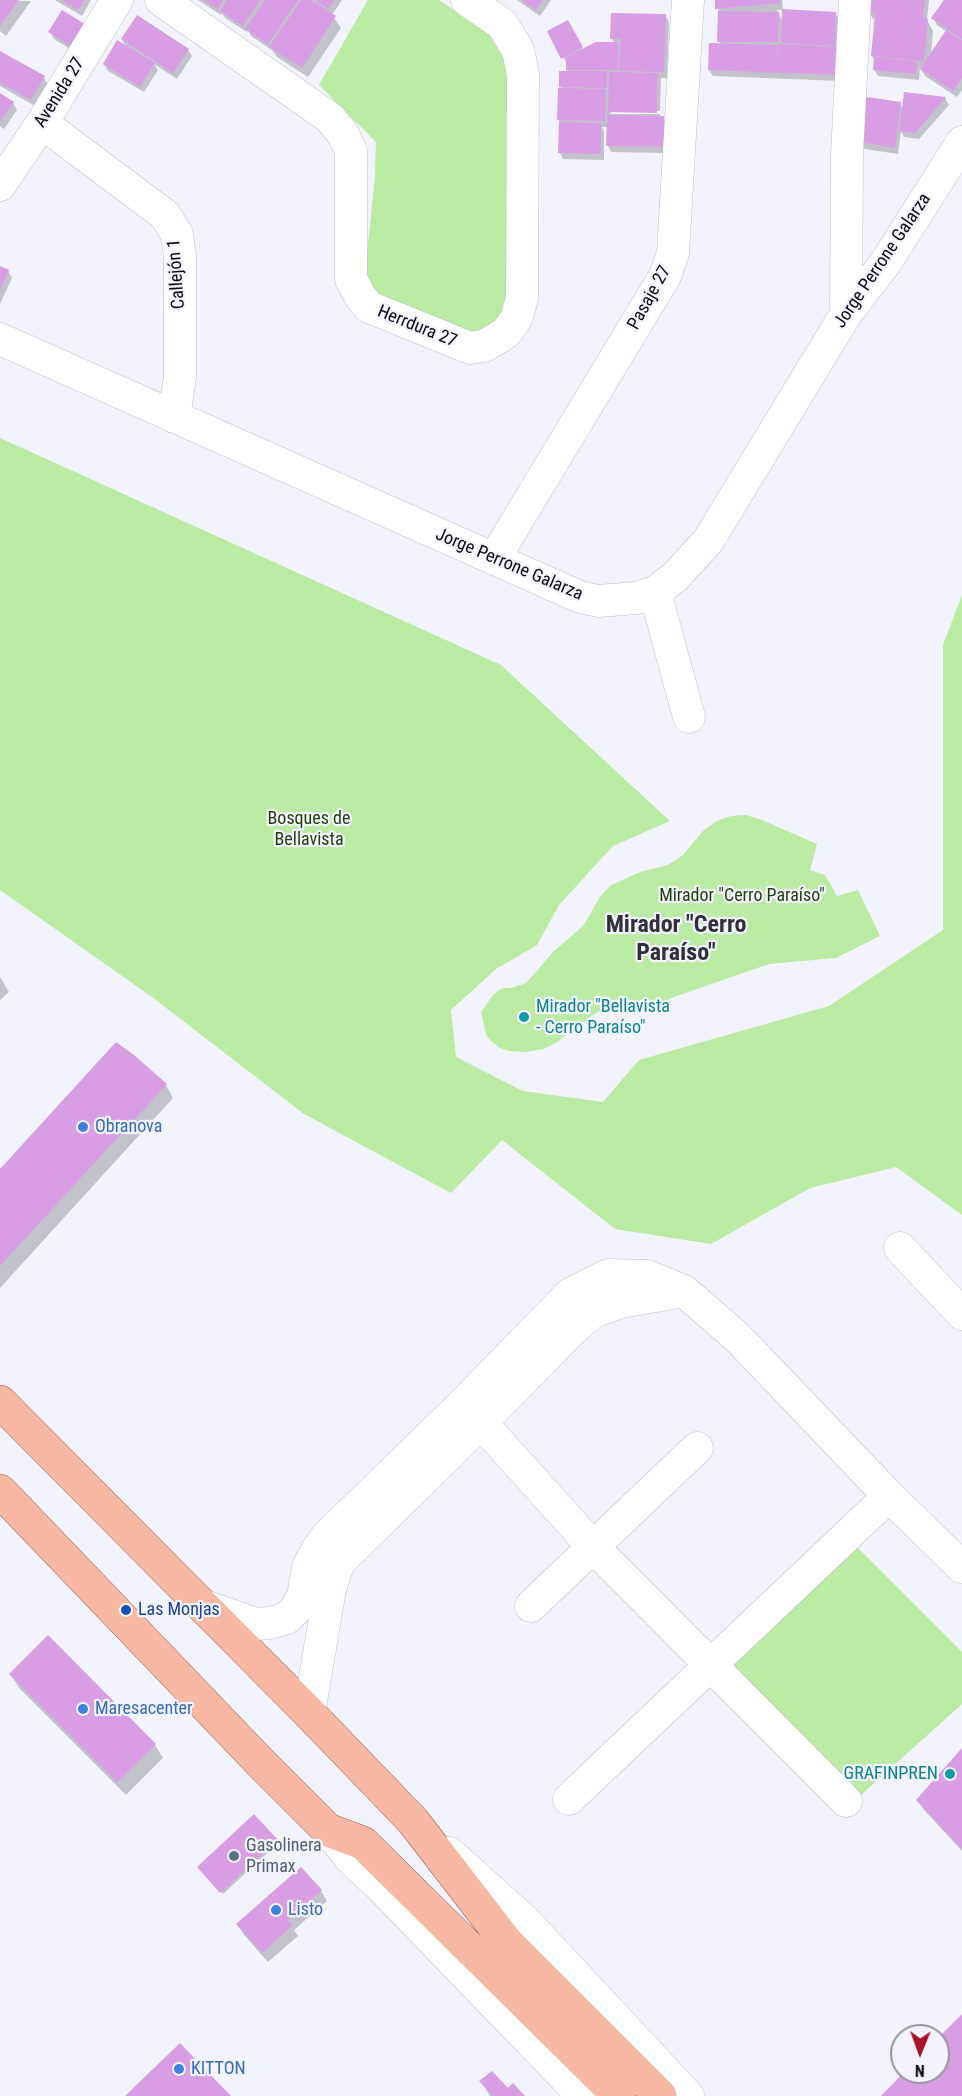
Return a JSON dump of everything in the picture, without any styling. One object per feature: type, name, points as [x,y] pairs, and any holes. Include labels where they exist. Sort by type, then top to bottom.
[{"type":"main road","points":[[0,1402],[414,1821],[507,1943],[641,2091]]},
{"type":"main road","points":[[0,1491],[328,1830],[363,1843],[641,2091]]},
{"type":"street","name":"Avenida 27","points":[[0,185],[42,123],[117,0]]},
{"type":"street","name":"Herrdura 27","points":[[161,0],[330,118],[343,134],[351,151],[351,279],[369,307],[470,348],[484,346],[506,333],[516,319],[522,299],[524,74],[518,50],[502,24],[466,0]]},
{"type":"street","name":"Pasaje 27","points":[[494,559],[665,276],[673,253],[688,0]]},
{"type":"street","points":[[846,314],[848,154],[855,0]]},
{"type":"street","name":"Callejón 1","points":[[42,123],[165,215],[177,234],[180,257],[180,377],[174,417]]},
{"type":"street","name":"Jorge Perrone Galarza","points":[[0,339],[580,597],[598,601],[636,598],[655,592],[675,577],[708,541],[846,314],[886,262],[962,142]]},
{"type":"street","points":[[655,592],[689,717]]},
{"type":"street","points":[[900,1248],[962,1314]]},
{"type":"street","points":[[309,1713],[330,1589],[339,1562],[472,1413],[570,1294],[608,1275],[647,1276],[684,1291],[738,1338],[889,1496],[962,1567]]},
{"type":"street","points":[[472,1413],[594,1548],[846,1801]]},
{"type":"street","points":[[202,1605],[256,1624],[287,1618],[296,1609],[303,1596],[308,1567],[327,1536],[472,1413]]},
{"type":"street","points":[[531,1606],[697,1448]]},
{"type":"street","points":[[569,1799],[889,1496]]},
{"type":"street","points":[[414,1821],[525,1921],[688,2096]]},
{"type":"street","points":[[328,1830],[348,1857],[379,1885],[583,2096]]},
{"type":"green space","points":[[368,0],[439,0],[488,33],[514,76],[518,294],[500,328],[470,339],[375,302],[364,284],[375,176],[376,142],[319,85]]},
{"type":"green space","name":"Bosques de Bellavista","points":[[0,438],[501,665],[670,821],[613,846],[559,905],[537,945],[496,969],[451,1010],[456,1057],[523,1091],[603,1102],[639,1060],[829,1006],[943,930],[943,645],[962,595],[962,1215],[896,1167],[810,1188],[711,1244],[615,1229],[502,1140],[451,1193],[304,1114],[152,997],[0,890]]},
{"type":"green space","name":"Mirador \"Cerro Paraíso\"","points":[[746,815],[817,844],[810,870],[825,875],[837,896],[858,890],[880,936],[836,958],[769,964],[674,997],[658,1005],[642,1004],[621,997],[544,1049],[525,1052],[509,1051],[491,1041],[486,1035],[481,1012],[493,995],[502,988],[512,988],[526,983],[554,951],[583,926],[600,897],[611,885],[640,872],[668,865],[683,855],[704,830],[717,821],[731,816]]},
{"type":"green space","points":[[854,1544],[962,1652],[962,1704],[861,1795],[729,1662]]},
{"type":"building","points":[[0,0],[19,0],[0,26]]},
{"type":"building","points":[[61,0],[84,0],[78,10]]},
{"type":"building","points":[[203,0],[223,0],[218,9]]},
{"type":"building","points":[[227,0],[260,0],[243,26],[220,11]]},
{"type":"building","points":[[265,0],[298,0],[268,44],[245,29]]},
{"type":"building","points":[[301,0],[311,0],[336,16],[302,68],[269,47]]},
{"type":"building","points":[[315,0],[334,0],[328,9]]},
{"type":"building","points":[[521,0],[543,0],[536,10]]},
{"type":"building","points":[[715,0],[780,0],[780,3],[715,9]]},
{"type":"building","points":[[869,0],[925,0],[923,18],[928,19],[924,61],[871,56],[875,14],[902,16],[868,13]]},
{"type":"building","points":[[944,0],[962,0],[962,39],[931,18]]},
{"type":"building","points":[[782,9],[836,12],[835,46],[781,43]]},
{"type":"building","points":[[62,10],[85,24],[71,46],[48,32]]},
{"type":"building","points":[[718,11],[779,12],[778,42],[717,42]]},
{"type":"building","points":[[611,13],[666,14],[664,72],[619,71],[620,39],[610,39]]},
{"type":"building","points":[[137,15],[189,49],[173,73],[121,39]]},
{"type":"building","points":[[568,20],[583,47],[561,59],[547,31]]},
{"type":"building","points":[[946,30],[962,40],[962,78],[953,91],[920,69]]},
{"type":"building","points":[[117,40],[155,63],[140,87],[103,64]]},
{"type":"building","points":[[596,42],[618,42],[618,70],[566,70],[566,57]]},
{"type":"building","points":[[709,43],[777,45],[777,66],[778,44],[840,47],[839,75],[708,70]]},
{"type":"building","points":[[0,51],[45,76],[31,100],[0,83]]},
{"type":"building","points":[[874,57],[917,61],[916,74],[873,70]]},
{"type":"building","points":[[559,71],[607,71],[607,88],[559,87]]},
{"type":"building","points":[[609,72],[658,73],[657,113],[608,112]]},
{"type":"building","points":[[558,88],[606,89],[605,121],[557,120]]},
{"type":"building","points":[[904,92],[946,97],[915,133],[899,131]]},
{"type":"building","points":[[0,93],[14,102],[0,122]]},
{"type":"building","points":[[853,95],[901,102],[895,148],[859,142]]},
{"type":"building","points":[[607,115],[664,116],[664,147],[606,146]]},
{"type":"building","points":[[559,122],[601,123],[601,154],[558,153]]},
{"type":"building","points":[[0,266],[9,270],[0,290]]},
{"type":"building","name":"Obranova","points":[[116,1042],[167,1084],[0,1266],[0,1169]]},
{"type":"building","name":"Maresacenter","points":[[48,1635],[156,1744],[117,1782],[9,1674]]},
{"type":"building","name":"GRAFINPREN","points":[[962,1748],[962,1849],[916,1800]]},
{"type":"building","name":"Gasolinera Primax","points":[[254,1814],[278,1840],[220,1893],[197,1867]]},
{"type":"building","name":"Listo","points":[[301,1867],[322,1890],[288,1920],[293,1925],[262,1953],[236,1924]]},
{"type":"building","points":[[962,2014],[962,2096],[881,2096],[892,2084],[950,2084],[950,2026]]},
{"type":"building","name":"KITTON","points":[[180,2043],[231,2096],[125,2096]]},
{"type":"building","points":[[492,2071],[508,2088],[513,2083],[525,2096],[493,2096],[479,2081]]},
{"type":"place","name":"Mirador \"Bellavista - Cerro Paraíso\"","points":[[524,1017]]},
{"type":"place","name":"Obranova","points":[[83,1127]]},
{"type":"place","name":"Las Monjas","points":[[126,1610]]},
{"type":"place","name":"Maresacenter","points":[[83,1709]]},
{"type":"place","name":"GRAFINPREN","points":[[950,1774]]},
{"type":"place","name":"Gasolinera Primax","points":[[234,1856]]},
{"type":"place","name":"Listo","points":[[276,1910]]},
{"type":"place","name":"KITTON","points":[[179,2069]]},
{"type":"district","name":"Mirador \"Cerro Paraíso\"","points":[[676,940]]}]
